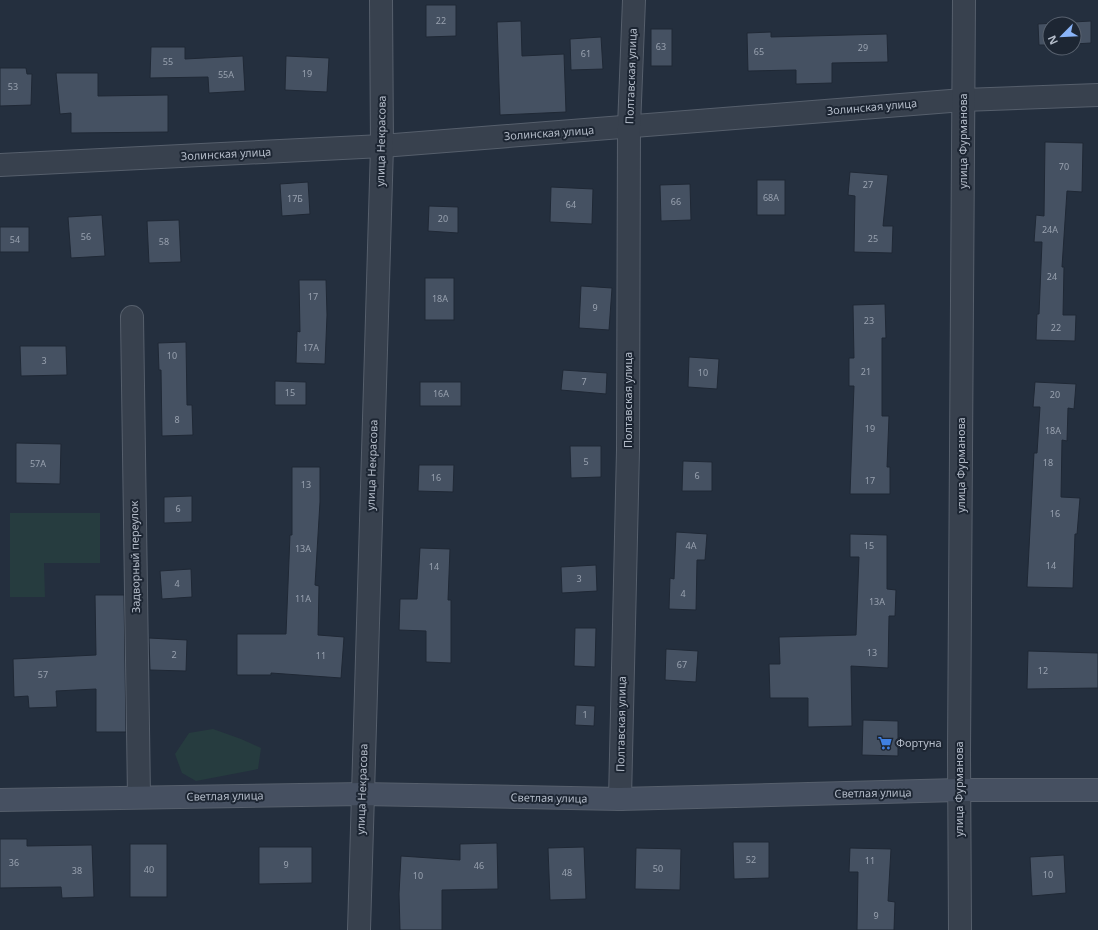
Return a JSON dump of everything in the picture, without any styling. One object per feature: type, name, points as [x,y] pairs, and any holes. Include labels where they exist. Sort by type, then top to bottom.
[{"type":"main road","name":"Светлая улица","points":[[0,800],[362,794],[620,799],[958,790],[1098,790]]},
{"type":"street","name":"улица Некрасова","points":[[359,930],[382,146],[381,0]]},
{"type":"street","name":"Полтавская улица","points":[[620,799],[628,450],[629,127],[634,0]]},
{"type":"street","name":"улица Фурманова","points":[[960,930],[958,790],[964,0]]},
{"type":"street","name":"Золинская улица","points":[[0,165],[382,146],[964,100],[1098,95]]},
{"type":"street","name":"Задворный переулок","points":[[132,317],[139,797]]},
{"type":"green space","points":[[10,513],[100,513],[100,563],[44,563],[45,597],[10,597]]},
{"type":"green space","points":[[213,729],[261,748],[258,769],[196,781],[182,773],[175,754],[189,733]]},
{"type":"building","points":[[426,5],[456,5],[456,36],[426,37]]},
{"type":"building","points":[[521,21],[522,56],[564,54],[566,112],[500,115],[497,22]]},
{"type":"building","points":[[1091,21],[1091,43],[1082,44],[1082,22]]},
{"type":"building","points":[[1038,24],[1042,24],[1042,45],[1039,45]]},
{"type":"building","points":[[651,29],[672,29],[672,66],[651,66]]},
{"type":"building","points":[[771,32],[771,37],[887,34],[888,62],[832,63],[832,83],[796,84],[796,70],[748,71],[747,33]]},
{"type":"building","points":[[601,37],[603,69],[571,70],[570,39]]},
{"type":"building","points":[[151,47],[185,47],[185,59],[243,56],[245,91],[209,93],[208,77],[150,78]]},
{"type":"building","points":[[286,56],[329,58],[327,92],[285,90]]},
{"type":"building","points":[[0,68],[26,68],[27,74],[32,74],[31,105],[0,106]]},
{"type":"building","points":[[56,73],[98,73],[98,96],[168,95],[168,132],[71,133],[71,113],[60,114]]},
{"type":"building","points":[[1045,142],[1083,143],[1082,192],[1067,191],[1062,267],[1064,267],[1063,315],[1076,315],[1075,341],[1036,340],[1037,314],[1039,314],[1042,242],[1034,242],[1036,215],[1044,216]]},
{"type":"building","points":[[850,172],[888,175],[883,226],[893,226],[892,253],[854,252],[855,196],[848,195]]},
{"type":"building","points":[[757,180],[785,180],[785,215],[757,215]]},
{"type":"building","points":[[308,182],[310,214],[282,216],[280,184]]},
{"type":"building","points":[[690,184],[691,220],[661,221],[660,185]]},
{"type":"building","points":[[551,187],[593,189],[592,224],[550,222]]},
{"type":"building","points":[[429,206],[458,207],[458,233],[428,231]]},
{"type":"building","points":[[102,215],[105,256],[71,258],[68,217]]},
{"type":"building","points":[[179,220],[181,262],[149,263],[147,221]]},
{"type":"building","points":[[0,227],[29,227],[29,252],[0,252]]},
{"type":"building","points":[[425,278],[454,278],[454,320],[425,320]]},
{"type":"building","points":[[299,280],[326,280],[327,315],[325,364],[296,363],[297,331],[300,332]]},
{"type":"building","points":[[581,286],[612,288],[609,330],[579,328]]},
{"type":"building","points":[[885,304],[886,338],[882,338],[882,416],[889,416],[887,467],[890,467],[890,494],[850,494],[854,386],[849,386],[849,358],[854,358],[853,305]]},
{"type":"building","points":[[186,342],[187,405],[192,405],[193,435],[162,436],[161,370],[159,370],[158,343]]},
{"type":"building","points":[[20,346],[66,346],[67,375],[21,376]]},
{"type":"building","points":[[689,357],[719,359],[717,389],[688,387]]},
{"type":"building","points":[[563,370],[607,373],[606,394],[561,390]]},
{"type":"building","points":[[275,381],[306,382],[306,405],[275,405]]},
{"type":"building","points":[[420,382],[461,382],[461,406],[420,406]]},
{"type":"building","points":[[1035,382],[1076,384],[1074,409],[1068,408],[1067,441],[1062,440],[1061,497],[1080,498],[1077,534],[1075,534],[1073,588],[1027,587],[1034,453],[1037,453],[1040,407],[1033,407]]},
{"type":"building","points":[[16,443],[61,444],[60,484],[16,483]]},
{"type":"building","points":[[570,446],[601,446],[601,477],[571,478]]},
{"type":"building","points":[[683,461],[712,462],[712,491],[682,491]]},
{"type":"building","points":[[419,465],[454,465],[453,492],[418,491]]},
{"type":"building","points":[[292,467],[320,467],[320,502],[315,585],[319,586],[318,635],[344,637],[341,678],[271,673],[271,675],[237,675],[237,634],[286,634],[290,535],[292,535]]},
{"type":"building","points":[[192,496],[192,522],[164,523],[164,497]]},
{"type":"building","points":[[676,532],[707,534],[705,560],[697,560],[696,610],[669,609],[670,578],[674,579]]},
{"type":"building","points":[[850,534],[887,535],[887,589],[896,590],[895,616],[889,616],[888,668],[851,666],[852,726],[808,727],[808,698],[770,698],[769,664],[780,664],[779,637],[856,635],[859,557],[850,557]]},
{"type":"building","points":[[420,548],[450,549],[448,600],[451,600],[451,663],[426,662],[426,631],[399,630],[400,599],[417,599]]},
{"type":"building","points":[[596,565],[597,591],[562,593],[561,567]]},
{"type":"building","points":[[191,569],[192,597],[162,599],[160,571]]},
{"type":"building","points":[[95,595],[124,595],[126,732],[96,732],[96,689],[56,691],[57,707],[29,708],[28,696],[14,697],[13,659],[96,655]]},
{"type":"building","points":[[575,628],[596,628],[595,667],[574,666]]},
{"type":"building","points":[[149,638],[187,640],[186,671],[150,670]]},
{"type":"building","points":[[666,649],[698,651],[696,682],[665,680]]},
{"type":"building","points":[[1028,651],[1098,653],[1098,688],[1027,689]]},
{"type":"building","points":[[576,705],[595,706],[594,726],[575,725]]},
{"type":"building","points":[[863,720],[898,721],[898,756],[862,755]]},
{"type":"building","points":[[0,839],[27,839],[27,846],[92,845],[94,897],[62,898],[61,887],[0,888]]},
{"type":"building","points":[[733,842],[769,842],[769,878],[734,879]]},
{"type":"building","points":[[497,843],[498,889],[442,890],[442,930],[400,930],[399,894],[401,856],[460,860],[460,844]]},
{"type":"building","points":[[130,844],[167,844],[167,897],[130,897]]},
{"type":"building","points":[[259,847],[312,847],[312,883],[259,884]]},
{"type":"building","points":[[584,847],[586,899],[550,900],[548,848]]},
{"type":"building","points":[[636,848],[681,849],[680,890],[635,889]]},
{"type":"building","points":[[850,848],[891,849],[888,901],[895,902],[894,930],[857,930],[858,872],[849,872]]},
{"type":"building","points":[[1064,855],[1066,893],[1032,896],[1030,857]]},
{"type":"place","name":"Фортуна","points":[[885,743]]}]
